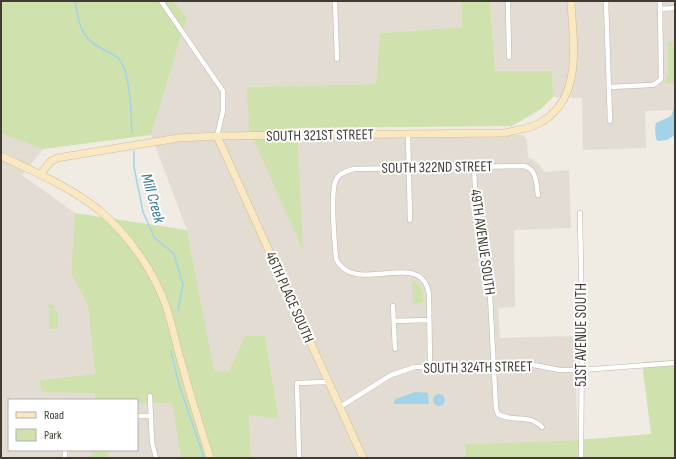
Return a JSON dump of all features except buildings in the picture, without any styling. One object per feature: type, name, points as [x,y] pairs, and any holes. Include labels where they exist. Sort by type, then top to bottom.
[{"type":"main road","name":"SOUTH 321ST STREET","points":[[40,175],[50,162],[57,158],[178,138],[217,136],[505,133],[537,125],[554,112],[568,93],[574,68],[571,1]]},
{"type":"main road","name":"46TH PLACE SOUTH","points":[[217,136],[363,458]]},
{"type":"main road","points":[[1,156],[66,187],[99,211],[122,234],[141,258],[162,297],[167,310],[210,458]]},
{"type":"street","points":[[161,1],[223,91],[223,111],[217,136]]},
{"type":"street","points":[[335,1],[336,59]]},
{"type":"street","points":[[508,1],[509,57]]},
{"type":"street","points":[[606,1],[610,122]]},
{"type":"street","points":[[609,87],[651,85],[658,82],[662,74],[660,1]]},
{"type":"street","points":[[661,9],[675,8]]},
{"type":"street","points":[[408,134],[410,220]]},
{"type":"street","name":"SOUTH 322ND STREET","points":[[430,320],[428,287],[421,277],[404,273],[351,274],[341,268],[336,259],[333,189],[338,177],[343,173],[354,169],[524,166],[532,170],[534,174],[538,195]]},
{"type":"street","name":"49TH AVENUE SOUTH","points":[[474,167],[476,208],[488,257],[498,414],[510,418],[530,419],[542,427]]},
{"type":"street","name":"51ST AVENUE SOUTH","points":[[580,213],[582,336],[580,370],[581,458]]},
{"type":"street","points":[[393,306],[395,349]]},
{"type":"street","points":[[394,321],[430,320],[430,366]]},
{"type":"street","name":"SOUTH 324TH STREET","points":[[340,407],[400,371],[430,366],[528,364],[560,370],[580,370],[675,363]]},
{"type":"street","points":[[299,458],[297,383],[328,382]]},
{"type":"street","points":[[150,396],[156,458]]},
{"type":"street","points":[[138,416],[151,416]]},
{"type":"shaded area","points":[[173,1],[462,1],[462,27],[380,33],[376,84],[247,87],[297,139],[523,135],[527,140],[528,157],[538,163],[544,172],[569,170],[571,228],[514,230],[515,307],[498,308],[500,338],[574,336],[578,440],[465,444],[466,458],[251,458],[249,415],[279,419],[265,336],[245,336],[228,372],[214,372],[187,230],[151,135],[187,17]]},
{"type":"shaded area","points":[[490,1],[675,1],[675,110],[645,111],[646,148],[583,150],[582,98],[553,97],[552,71],[495,72]]},
{"type":"shaded area","points":[[1,134],[43,149],[22,175],[75,213],[71,273],[88,306],[95,374],[39,380],[95,393],[95,399],[8,399],[8,451],[91,451],[91,458],[1,458]]},
{"type":"shaded area","points":[[138,403],[172,403],[181,458],[107,458],[109,451],[138,451]]},
{"type":"green space","points":[[1,1],[173,1],[187,17],[151,135],[43,149],[1,134]]},
{"type":"green space","points":[[462,1],[490,1],[495,71],[552,71],[553,97],[541,109],[512,126],[297,128],[303,251],[249,129],[247,87],[376,84],[380,33],[462,27]]},
{"type":"green space","points":[[668,41],[675,41],[675,84],[665,83],[668,73]]},
{"type":"green space","points":[[75,213],[187,230],[214,371],[228,372],[245,336],[265,336],[279,419],[249,415],[251,458],[181,458],[172,403],[138,403],[138,399],[95,399],[95,393],[42,392],[39,380],[95,374],[88,306],[71,273]]},
{"type":"green space","points":[[412,280],[420,287],[423,303],[413,304]]},
{"type":"green space","points":[[51,303],[55,308],[53,311],[58,311],[58,329],[49,329],[49,311],[52,311],[47,305]]},
{"type":"green space","points":[[675,360],[675,458],[466,458],[465,444],[578,440],[651,434],[642,362]]},
{"type":"green space","points":[[91,451],[109,451],[107,458],[91,458]]},
{"type":"water","points":[[675,105],[675,135],[667,140],[658,141],[656,139],[656,123],[671,116]]},
{"type":"water","points":[[415,392],[428,393],[429,404],[394,404],[396,399]]},
{"type":"water","points":[[437,394],[441,394],[445,400],[441,406],[437,406],[433,402],[433,398]]},
{"type":"waterway","name":"Mill Creek","points":[[75,1],[83,32],[91,42],[116,56],[126,73],[130,94],[132,133]]},
{"type":"waterway","name":"Mill Creek","points":[[134,151],[134,167],[143,212],[154,237],[174,254],[183,285],[178,310]]},
{"type":"waterway","name":"Mill Creek","points":[[171,351],[178,381],[204,458]]}]
